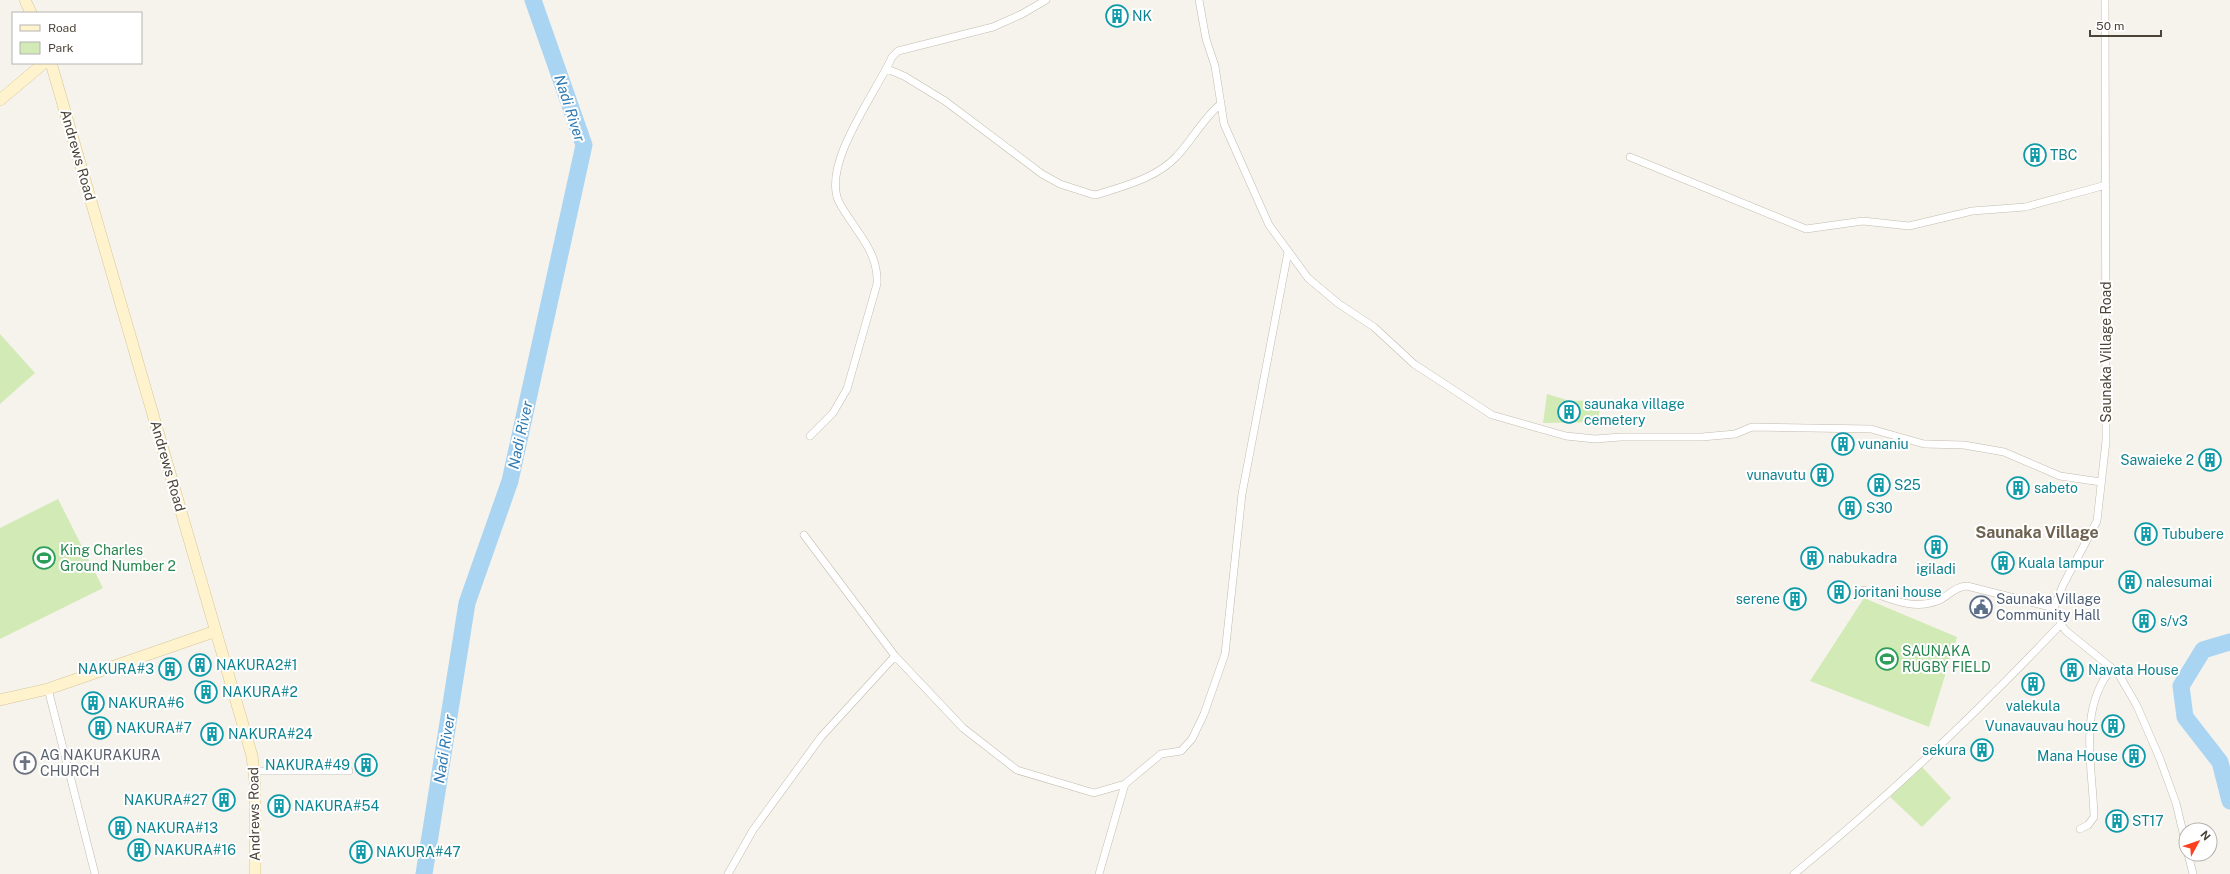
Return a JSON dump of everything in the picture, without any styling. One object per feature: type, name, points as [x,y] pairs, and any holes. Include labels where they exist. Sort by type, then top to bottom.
[{"type":"main road","points":[[25,0],[31,12]]},
{"type":"main road","points":[[0,100],[43,64]]},
{"type":"main road","name":"Andrews Road","points":[[51,64],[252,756],[254,771],[255,874]]},
{"type":"main road","points":[[0,700],[48,689],[216,631]]},
{"type":"street","points":[[810,436],[833,413],[847,389],[877,284],[877,269],[873,255],[839,202],[835,176],[841,153],[898,50],[993,27],[1022,14],[1046,0]]},
{"type":"street","points":[[1199,0],[1206,39],[1215,66],[1224,124],[1269,225],[1288,252],[1308,278],[1338,304],[1374,328],[1414,364],[1492,415],[1535,429],[1566,436],[1596,439],[1621,437],[1702,437],[1735,434],[1752,427],[1871,429],[1924,444],[1964,445],[2004,452],[2060,476],[2101,482]]},
{"type":"street","name":"Saunaka Village Road","points":[[2054,608],[2063,585],[2097,521],[2106,441],[2105,0]]},
{"type":"street","points":[[887,69],[904,76],[945,101],[1042,174],[1060,184],[1096,195],[1131,184],[1154,173],[1176,158],[1221,104]]},
{"type":"street","points":[[1630,157],[1806,228],[1863,221],[1909,226],[1972,211],[2025,207],[2106,185]]},
{"type":"street","points":[[804,536],[895,656],[963,728],[1017,770],[1094,793],[1125,784],[1161,754],[1181,750],[1192,739],[1204,714],[1225,654],[1242,494],[1288,252]]},
{"type":"street","points":[[1864,590],[1916,605],[1937,601],[1956,588],[1968,586],[2054,608],[2061,624],[2112,668],[2123,680],[2137,706],[2160,759],[2176,803],[2181,822]]},
{"type":"street","points":[[1794,874],[1844,833],[1915,768],[2014,673],[2061,624]]},
{"type":"street","points":[[728,874],[753,830],[820,737],[895,656]]},
{"type":"street","points":[[2080,829],[2088,825],[2094,817],[2088,755],[2092,711],[2102,683],[2112,668]]},
{"type":"street","points":[[48,689],[95,874]]},
{"type":"street","points":[[254,771],[349,771]]},
{"type":"street","points":[[1099,874],[1125,784]]},
{"type":"street","points":[[2190,862],[2193,874]]},
{"type":"green space","points":[[0,334],[35,373],[0,404]]},
{"type":"green space","name":"saunaka village cemetery","points":[[1547,394],[1570,401],[1601,400],[1598,422],[1543,423]]},
{"type":"green space","name":"King Charles Ground Number 2","points":[[58,499],[103,588],[0,639],[0,528]]},
{"type":"green space","name":"SAUNAKA RUGBY FIELD","points":[[1864,598],[1957,637],[1929,727],[1810,681]]},
{"type":"green space","points":[[1922,767],[1951,798],[1922,827],[1890,797]]},
{"type":"waterway","name":"Nadi River","points":[[424,874],[467,603],[510,481],[584,145],[533,0]]},
{"type":"waterway","name":"Nadi River","points":[[2230,642],[2203,650],[2181,686],[2185,717],[2220,762],[2230,801]]},
{"type":"place","name":"NK","points":[[1117,16]]},
{"type":"place","name":"TBC","points":[[2035,155]]},
{"type":"place","name":"saunaka village cemetery","points":[[1569,412]]},
{"type":"place","name":"vunaniu","points":[[1843,444]]},
{"type":"place","name":"Sawaieke 2","points":[[2210,460]]},
{"type":"place","name":"vunavutu","points":[[1822,475]]},
{"type":"place","name":"S25","points":[[1879,485]]},
{"type":"place","name":"sabeto","points":[[2018,488]]},
{"type":"place","name":"S30","points":[[1850,508]]},
{"type":"place","name":"Tububere","points":[[2146,534]]},
{"type":"place","name":"igiladi","points":[[1936,547]]},
{"type":"place","name":"King Charles Ground Number 2","points":[[44,558]]},
{"type":"place","name":"nabukadra","points":[[1812,558]]},
{"type":"place","name":"Kuala lampur","points":[[2003,563]]},
{"type":"place","name":"nalesumai","points":[[2130,582]]},
{"type":"place","name":"joritani house","points":[[1839,592]]},
{"type":"place","name":"serene","points":[[1795,599]]},
{"type":"place","name":"Saunaka Village Community Hall","points":[[1981,607]]},
{"type":"place","name":"s/v3","points":[[2144,621]]},
{"type":"place","name":"SAUNAKA RUGBY FIELD","points":[[1887,659]]},
{"type":"place","name":"NAKURA2#1","points":[[200,665]]},
{"type":"place","name":"NAKURA#3","points":[[170,669]]},
{"type":"place","name":"Navata House","points":[[2072,670]]},
{"type":"place","name":"valekula","points":[[2033,684]]},
{"type":"place","name":"NAKURA#2","points":[[206,692]]},
{"type":"place","name":"NAKURA#6","points":[[93,703]]},
{"type":"place","name":"Vunavauvau houz","points":[[2113,726]]},
{"type":"place","name":"NAKURA#7","points":[[100,728]]},
{"type":"place","name":"NAKURA#24","points":[[212,734]]},
{"type":"place","name":"sekura","points":[[1982,750]]},
{"type":"place","name":"Mana House","points":[[2134,756]]},
{"type":"place","name":"AG NAKURAKURA CHURCH","points":[[25,763]]},
{"type":"place","name":"NAKURA#49","points":[[366,765]]},
{"type":"place","name":"NAKURA#27","points":[[224,800]]},
{"type":"place","name":"NAKURA#54","points":[[279,806]]},
{"type":"place","name":"ST17","points":[[2117,821]]},
{"type":"place","name":"NAKURA#13","points":[[120,828]]},
{"type":"place","name":"NAKURA#16","points":[[139,850]]},
{"type":"place","name":"NAKURA#47","points":[[361,852]]},
{"type":"district","name":"Saunaka Village","points":[[2037,532]]}]
